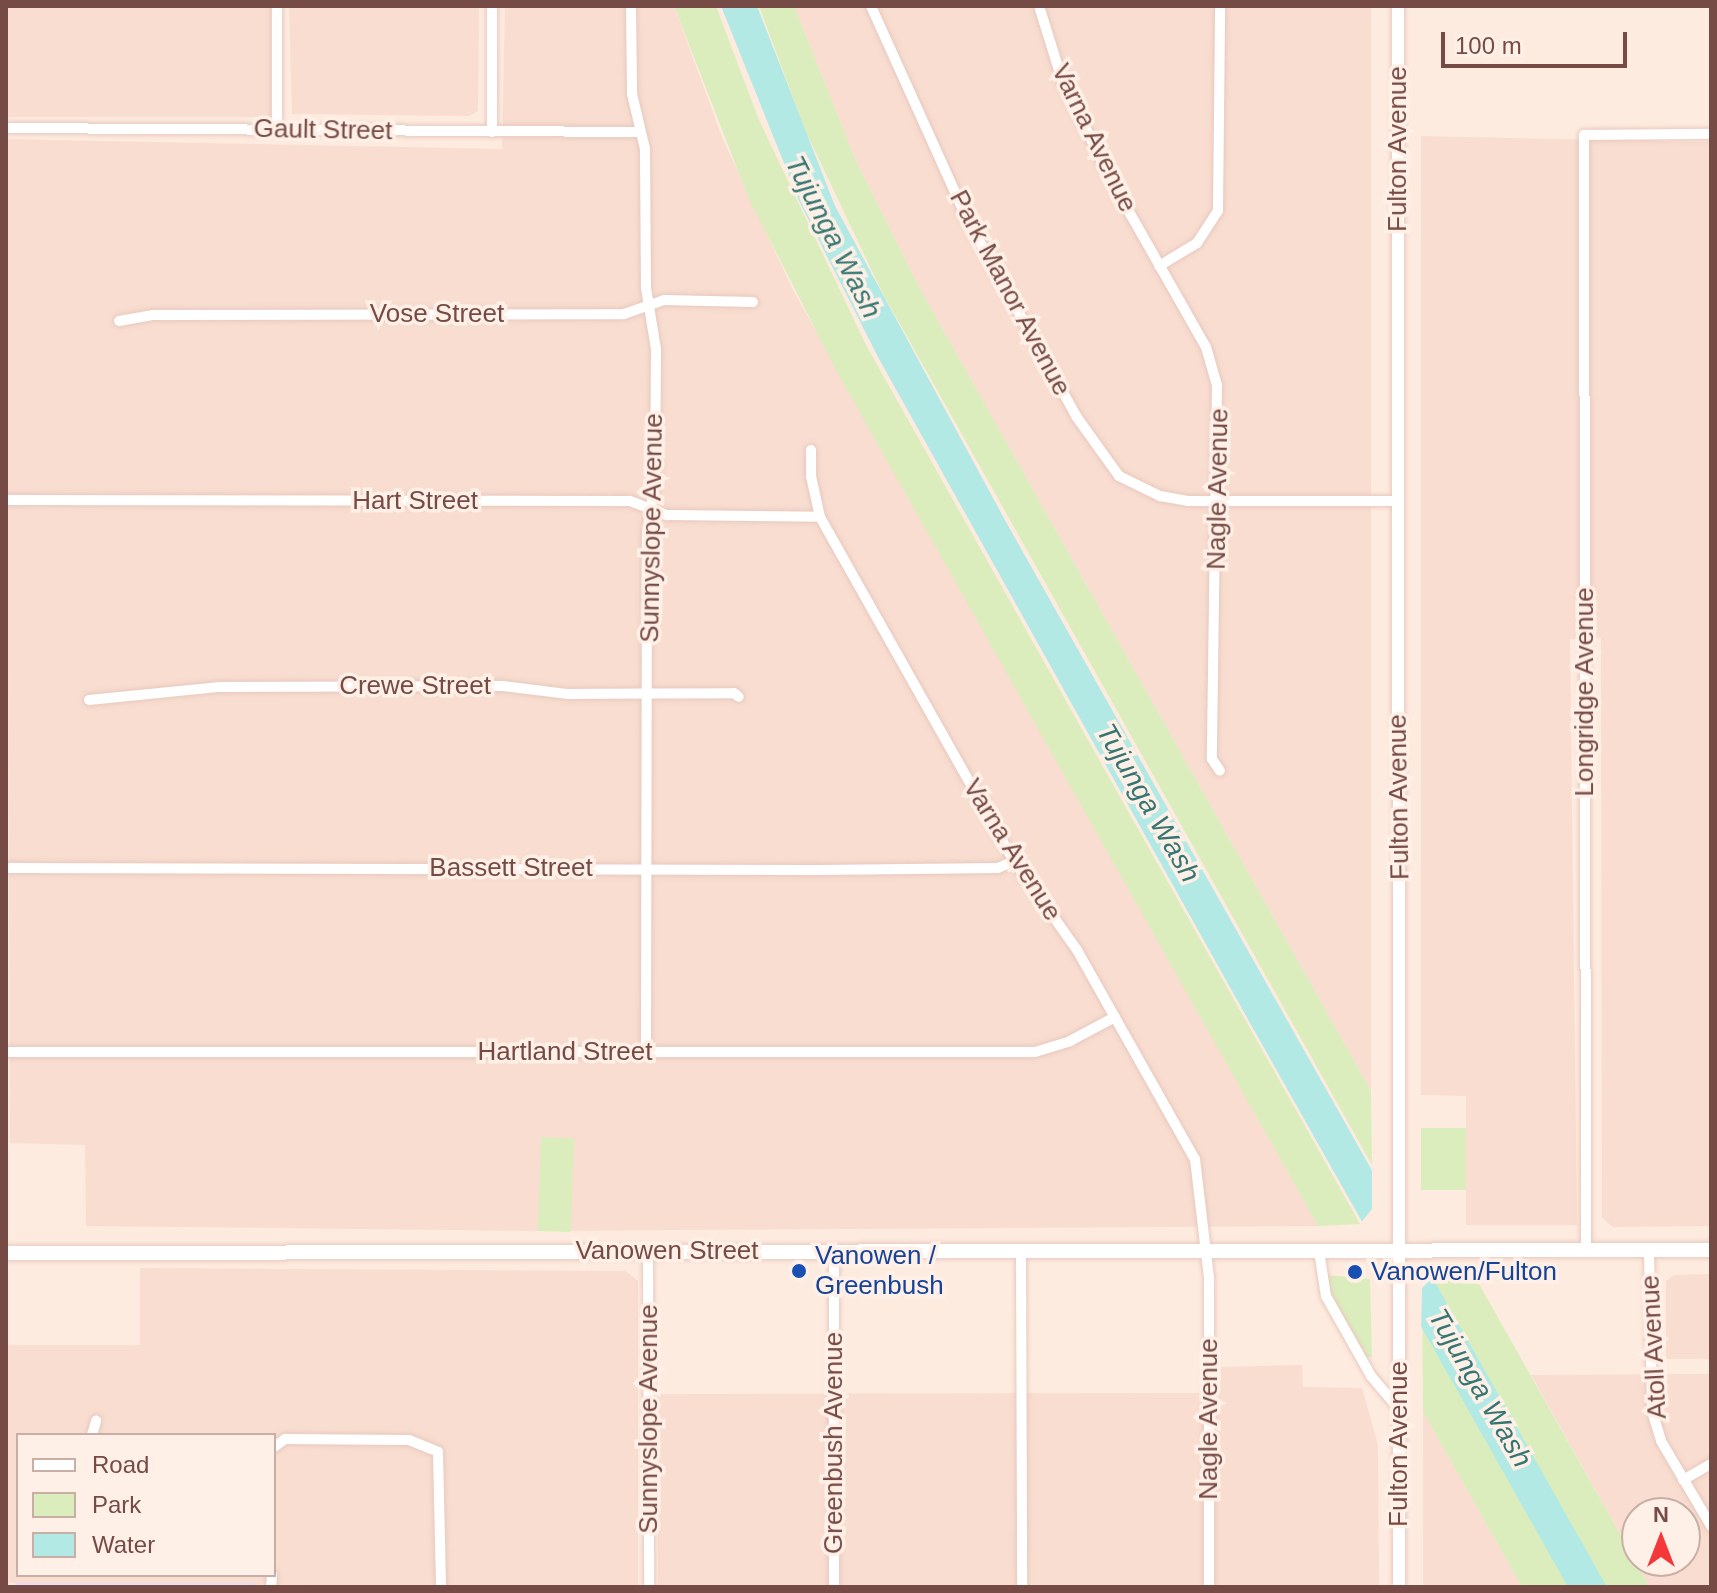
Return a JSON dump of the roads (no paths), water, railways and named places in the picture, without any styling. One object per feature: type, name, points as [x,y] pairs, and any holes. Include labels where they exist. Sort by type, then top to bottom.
[{"type":"main road","name":"Vanowen Street","points":[[6,1253],[1711,1250]]},
{"type":"street","points":[[277,6],[277,130]]},
{"type":"street","points":[[492,6],[492,132]]},
{"type":"street","name":"Sunnyslope Avenue","points":[[631,6],[632,94],[645,156],[648,305],[656,349],[651,506],[646,1052]]},
{"type":"street","name":"Park Manor Avenue","points":[[871,6],[967,219],[1104,461],[1119,476],[1160,496],[1219,501]]},
{"type":"street","name":"Varna Avenue","points":[[1039,6],[1062,80],[1159,266]]},
{"type":"street","points":[[1159,266],[1197,243],[1218,211],[1220,6]]},
{"type":"street","name":"Fulton Avenue","points":[[1398,6],[1399,1587]]},
{"type":"street","name":"Gault Street","points":[[6,128],[639,132]]},
{"type":"street","name":"Longridge Avenue","points":[[1586,1250],[1584,135],[1711,134]]},
{"type":"street","name":"Nagle Avenue","points":[[1159,266],[1213,367],[1220,399],[1212,759],[1220,771]]},
{"type":"street","name":"Vose Street","points":[[119,321],[153,315],[624,314],[664,300],[753,302]]},
{"type":"street","name":"Varna Avenue","points":[[811,450],[811,476],[820,517],[1014,861],[1077,950],[1195,1159],[1207,1250]]},
{"type":"street","name":"Hart Street","points":[[6,500],[630,501],[651,506],[667,515],[820,517]]},
{"type":"street","points":[[1219,501],[1397,501]]},
{"type":"street","name":"Crewe Street","points":[[89,700],[220,687],[503,686],[567,694],[734,693],[739,697]]},
{"type":"street","name":"Bassett Street","points":[[6,868],[998,868],[1014,861]]},
{"type":"street","name":"Hartland Street","points":[[6,1052],[1035,1052],[1070,1041],[1115,1017]]},
{"type":"street","name":"Nagle Avenue","points":[[1207,1250],[1209,1587]]},
{"type":"street","name":"Atoll Avenue","points":[[1649,1250],[1652,1411],[1683,1480],[1711,1526]]},
{"type":"street","name":"Sunnyslope Avenue","points":[[648,1251],[649,1587]]},
{"type":"street","name":"Greenbush Avenue","points":[[834,1251],[834,1587]]},
{"type":"street","points":[[1021,1251],[1022,1587]]},
{"type":"street","points":[[1319,1251],[1326,1296],[1371,1376],[1398,1408]]},
{"type":"street","points":[[93,1433],[96,1421]]},
{"type":"street","points":[[276,1445],[409,1440],[438,1452],[441,1587]]},
{"type":"street","points":[[1683,1480],[1711,1464]]},
{"type":"water","name":"Tujunga Wash","points":[[721,6],[757,6],[835,206],[1006,522],[1607,1587],[1568,1587],[1250,1023],[879,359],[800,203]]},
{"type":"place","name":"Vanowen / Greenbush","points":[[799,1271]]},
{"type":"place","name":"Vanowen/Fulton","points":[[1355,1272]]}]
